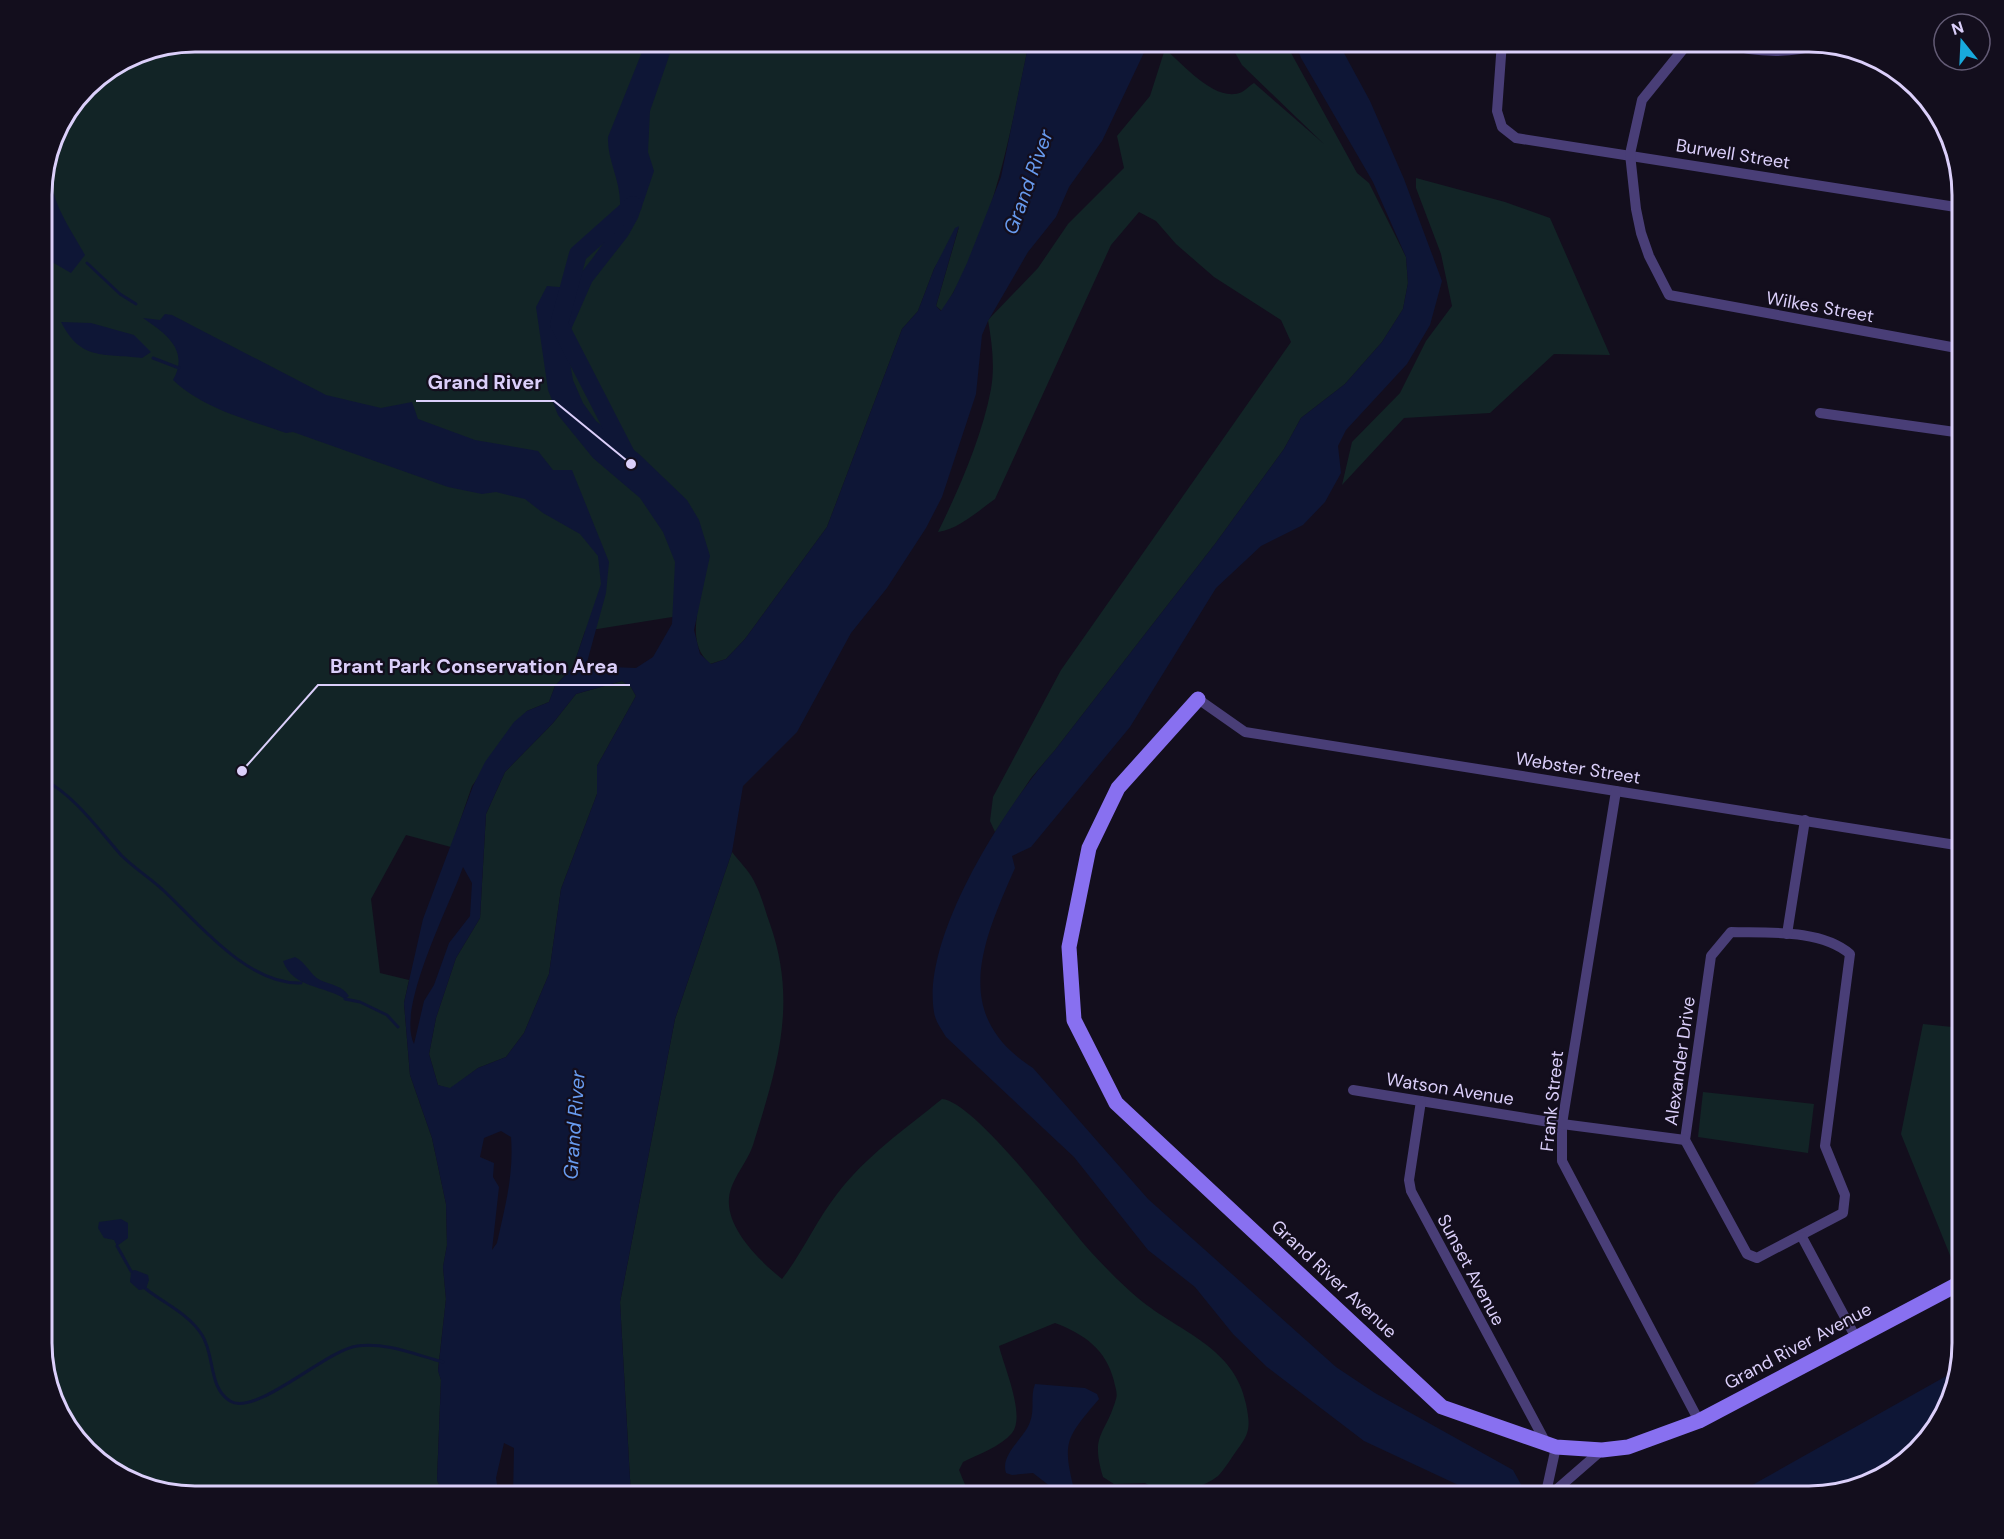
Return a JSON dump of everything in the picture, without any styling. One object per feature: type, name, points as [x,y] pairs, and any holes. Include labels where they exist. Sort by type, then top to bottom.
[{"type":"street","name":"Burwell Street","points":[[1501,53],[1497,111],[1502,127],[1516,138],[1630,154],[1952,206]]},
{"type":"street","points":[[1630,154],[1642,100],[1680,53]]},
{"type":"street","name":"Wilkes Street","points":[[1630,154],[1635,209],[1641,232],[1649,256],[1666,290],[1673,297],[1952,347]]},
{"type":"street","points":[[1820,413],[1952,432]]},
{"type":"street","name":"Webster Street","points":[[1198,699],[1245,732],[1952,844]]},
{"type":"street","name":"Grand River Avenue","points":[[1198,699],[1118,789],[1089,848],[1068,947],[1074,1020],[1116,1103],[1442,1407],[1551,1445],[1602,1450],[1628,1447],[1699,1420],[1952,1287]]},
{"type":"street","name":"Frank Street","points":[[1616,790],[1563,1124],[1562,1161],[1699,1420]]},
{"type":"street","points":[[1787,934],[1805,820]]},
{"type":"street","name":"Alexander Drive","points":[[1731,933],[1787,934],[1838,944],[1850,954],[1826,1146],[1845,1195],[1843,1212],[1802,1237],[1757,1258],[1747,1254],[1685,1140],[1711,956],[1731,933]]},
{"type":"street","name":"Watson Avenue","points":[[1353,1090],[1563,1124],[1685,1140]]},
{"type":"street","name":"Sunset Avenue","points":[[1421,1101],[1409,1180],[1411,1191],[1551,1445]]},
{"type":"street","points":[[1802,1237],[1856,1338]]},
{"type":"street","points":[[1548,1486],[1551,1445]]},
{"type":"street","points":[[1560,1486],[1602,1450]]},
{"type":"shaded area","points":[[1027,53],[998,181],[975,248],[960,280],[942,311],[936,306],[959,227],[934,269],[918,311],[902,329],[827,527],[745,639],[726,659],[710,664],[698,647],[697,613],[585,631],[573,667],[555,686],[549,702],[527,711],[472,786],[451,847],[406,835],[371,899],[380,973],[409,980],[404,1003],[410,1075],[432,1138],[446,1204],[447,1245],[443,1267],[446,1299],[438,1370],[441,1380],[437,1480],[440,1486],[187,1486],[168,1484],[141,1476],[124,1467],[88,1438],[67,1407],[57,1380],[53,1352],[53,187],[57,159],[63,141],[82,109],[101,88],[141,63],[177,54]]},
{"type":"shaded area","points":[[1164,53],[1169,53],[1200,81],[1222,92],[1232,94],[1242,92],[1254,83],[1324,144],[1242,65],[1235,53],[1291,53],[1357,173],[1369,183],[1406,257],[1408,283],[1403,309],[1382,342],[1345,384],[1301,418],[1284,449],[1215,544],[1031,778],[995,832],[990,821],[993,797],[1061,670],[1291,342],[1281,320],[1214,277],[1176,244],[1156,221],[1139,212],[1111,245],[995,499],[961,523],[938,532],[969,462],[987,407],[993,372],[988,320],[1038,268],[1068,224],[1124,168],[1117,136],[1150,96]]},
{"type":"shaded area","points":[[1416,178],[1505,202],[1550,218],[1610,355],[1554,354],[1490,413],[1404,418],[1342,485],[1352,442],[1400,393],[1426,341],[1452,306],[1441,254],[1416,188]]},
{"type":"shaded area","points":[[622,681],[631,687],[636,696],[597,766],[597,794],[561,889],[549,974],[524,1033],[506,1057],[478,1068],[450,1089],[438,1085],[429,1054],[436,1018],[456,958],[480,918],[486,814],[505,772],[553,723],[576,694]]},
{"type":"shaded area","points":[[732,852],[759,891],[778,953],[783,981],[781,1035],[770,1089],[753,1145],[733,1184],[729,1198],[733,1221],[746,1244],[782,1279],[829,1204],[860,1167],[942,1099],[957,1105],[997,1141],[1090,1251],[1120,1282],[1155,1311],[1203,1342],[1230,1368],[1240,1384],[1246,1404],[1248,1428],[1242,1444],[1226,1467],[1213,1480],[1200,1486],[1114,1484],[1103,1477],[1099,1463],[1098,1443],[1116,1399],[1114,1381],[1105,1360],[1092,1344],[1075,1332],[1055,1323],[999,1346],[1013,1391],[1017,1415],[1016,1425],[1012,1433],[1002,1442],[963,1462],[959,1470],[966,1486],[630,1486],[620,1302],[675,1019]]},
{"type":"shaded area","points":[[1923,1024],[1952,1027],[1952,1260],[1901,1134]]},
{"type":"shaded area","points":[[1703,1092],[1814,1104],[1808,1153],[1698,1137]]},
{"type":"water","points":[[642,53],[670,53],[650,111],[648,152],[654,171],[638,218],[628,236],[592,282],[566,341],[573,380],[583,403],[596,421],[639,454],[687,500],[699,520],[710,556],[694,630],[700,654],[711,664],[726,659],[745,639],[827,527],[902,329],[918,311],[934,269],[955,228],[959,226],[936,306],[941,311],[953,293],[1001,177],[1027,53],[1144,53],[1102,141],[1069,187],[1056,217],[1028,252],[988,321],[982,335],[976,394],[942,497],[926,528],[887,588],[851,633],[797,732],[743,786],[732,852],[675,1019],[620,1302],[630,1486],[513,1486],[514,1448],[504,1443],[496,1478],[497,1486],[440,1486],[437,1480],[441,1380],[438,1371],[446,1299],[443,1267],[447,1245],[446,1204],[432,1138],[410,1075],[404,1003],[423,919],[473,786],[485,762],[514,722],[527,711],[549,702],[555,686],[573,667],[601,584],[598,556],[580,534],[543,513],[525,499],[496,492],[482,494],[448,487],[293,432],[286,433],[256,423],[198,399],[173,380],[179,360],[173,343],[143,318],[160,320],[165,314],[172,315],[326,395],[381,408],[412,402],[418,419],[475,440],[538,451],[553,470],[572,470],[609,562],[606,593],[586,666],[636,668],[653,657],[672,624],[675,562],[663,532],[640,498],[593,458],[558,415],[548,390],[536,307],[547,286],[570,288],[614,225],[618,215],[620,196],[608,137]],"holes":[[[622,681],[631,687],[636,696],[597,766],[597,794],[561,889],[549,974],[524,1033],[506,1057],[478,1068],[450,1088],[438,1085],[429,1054],[436,1018],[456,958],[480,918],[486,814],[505,772],[553,723],[576,694]],[[463,867],[472,883],[470,916],[449,943],[434,985],[424,1001],[414,1044],[410,1028],[418,982]],[[501,1131],[511,1137],[512,1151],[508,1190],[497,1243],[492,1250],[499,1187],[493,1177],[494,1163],[480,1157],[484,1138]]]},
{"type":"water","points":[[1299,53],[1344,53],[1370,101],[1404,179],[1442,281],[1430,325],[1407,364],[1346,430],[1338,446],[1341,473],[1325,502],[1303,525],[1261,546],[1216,588],[1130,727],[1031,847],[1012,856],[1015,868],[992,923],[984,950],[980,976],[982,1001],[991,1025],[1007,1047],[1033,1068],[1148,1199],[1336,1367],[1375,1393],[1513,1470],[1522,1486],[1460,1486],[1364,1441],[1267,1367],[1233,1334],[1195,1287],[1148,1250],[1074,1157],[946,1037],[934,1012],[933,981],[941,947],[954,911],[971,873],[1014,804],[1215,544],[1284,449],[1301,418],[1345,384],[1382,342],[1403,309],[1408,283],[1406,257],[1373,182]]},
{"type":"water","points":[[53,191],[63,216],[85,255],[71,273],[53,263]]},
{"type":"water","points":[[61,322],[91,323],[134,335],[151,352],[142,358],[94,353],[76,343]]},
{"type":"water","points":[[295,957],[317,978],[340,988],[349,996],[345,999],[294,976],[287,970],[283,961]]},
{"type":"water","points":[[121,1219],[128,1223],[128,1238],[117,1246],[114,1240],[104,1238],[98,1228],[99,1222]]},
{"type":"water","points":[[135,1270],[148,1275],[146,1289],[139,1290],[130,1282],[131,1271]]},
{"type":"water","points":[[1948,1375],[1937,1407],[1927,1423],[1916,1438],[1893,1459],[1858,1478],[1836,1484],[1751,1486]]},
{"type":"water","points":[[1035,1384],[1085,1388],[1097,1394],[1099,1399],[1079,1423],[1069,1442],[1068,1462],[1073,1486],[1050,1486],[1033,1473],[1012,1475],[1006,1473],[1006,1459],[1030,1422]]},
{"type":"waterway","name":"Grand River","points":[[629,460],[559,324],[578,254],[633,205]]},
{"type":"waterway","points":[[87,263],[120,294],[136,304]]},
{"type":"waterway","points":[[153,358],[179,368]]},
{"type":"waterway","points":[[53,785],[75,803],[121,855],[163,890],[225,950],[262,974],[281,981],[301,983]]},
{"type":"waterway","points":[[345,999],[360,1002],[387,1015],[398,1027]]},
{"type":"waterway","points":[[117,1246],[131,1271]]},
{"type":"waterway","points":[[146,1289],[184,1315],[197,1328],[206,1343],[218,1388],[230,1401],[242,1403],[256,1400],[344,1350],[357,1346],[390,1347],[443,1362]]},
{"type":"place","name":"Grand River","points":[[631,464]]},
{"type":"place","name":"Brant Park Conservation Area","points":[[242,771]]}]
